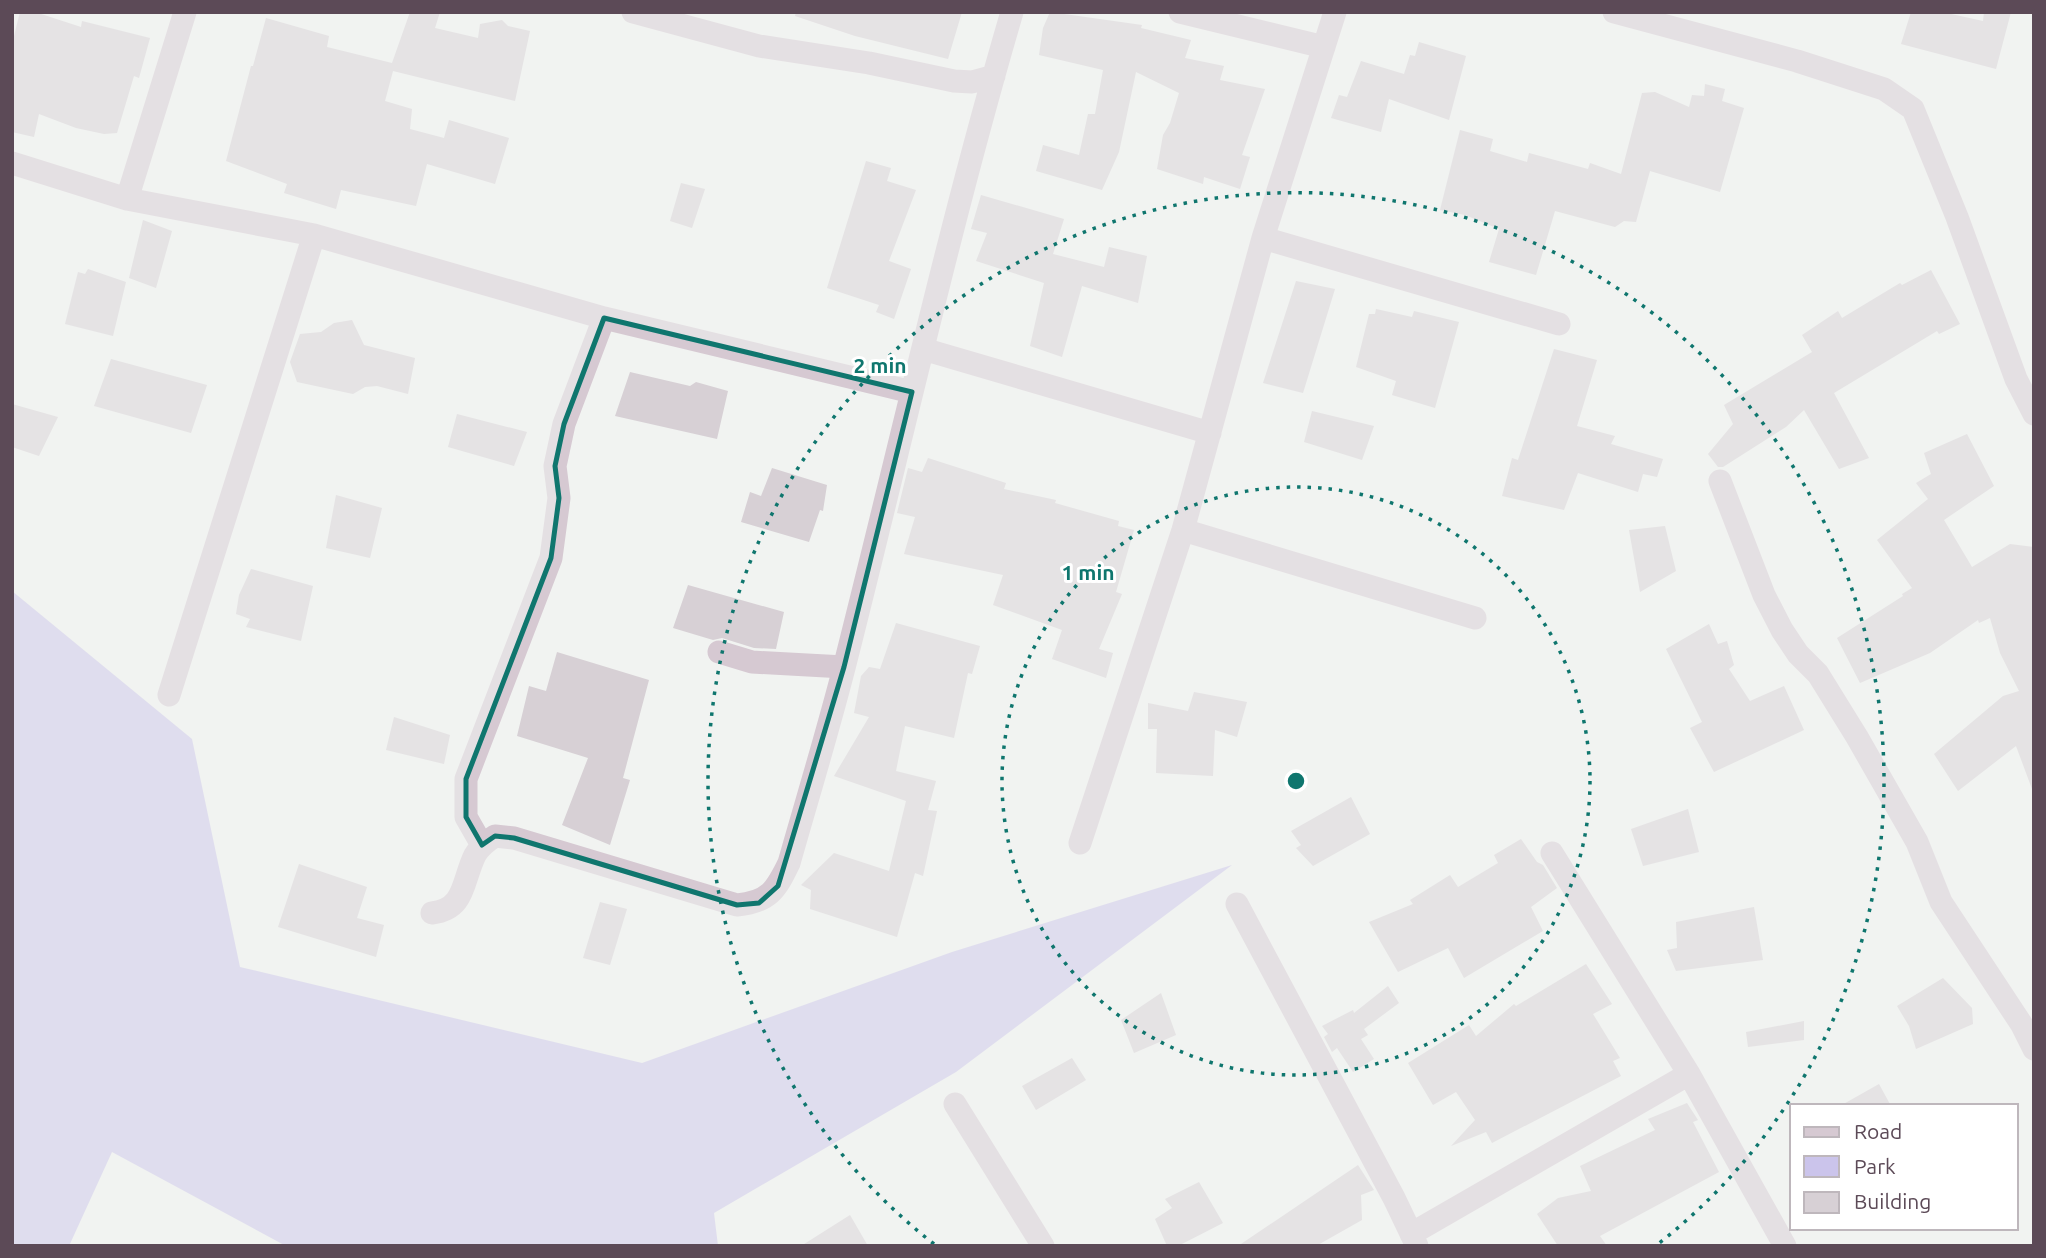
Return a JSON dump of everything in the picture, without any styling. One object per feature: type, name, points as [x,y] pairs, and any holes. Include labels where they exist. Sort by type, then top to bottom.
[{"type":"street","points":[[127,199],[185,12]]},
{"type":"street","points":[[633,12],[691,20],[759,46],[869,63],[954,81],[972,82],[994,76]]},
{"type":"street","points":[[432,913],[446,911],[457,902],[475,855],[482,845],[495,836],[514,838],[737,905],[759,903],[778,886],[789,863],[844,667],[923,349],[1012,12]]},
{"type":"street","points":[[1180,12],[1324,47]]},
{"type":"street","points":[[1080,843],[1183,530],[1263,238],[1335,12]]},
{"type":"street","points":[[1614,12],[1822,69],[1884,89],[1913,109],[2025,376],[2034,415]]},
{"type":"street","points":[[12,163],[127,199],[314,235],[604,318],[912,392]]},
{"type":"street","points":[[169,695],[314,235]]},
{"type":"street","points":[[1263,238],[1559,324]]},
{"type":"street","points":[[482,845],[466,817],[466,779],[551,558],[559,498],[555,466],[564,424],[604,318]]},
{"type":"street","points":[[923,349],[1210,433]]},
{"type":"street","points":[[1720,481],[1763,595],[1782,630],[1798,654],[1818,674],[1857,737],[1917,842],[1941,902],[2022,1025],[2034,1049]]},
{"type":"street","points":[[1183,530],[1475,618]]},
{"type":"street","points":[[719,652],[752,662],[844,667]]},
{"type":"street","points":[[1552,853],[1689,1074],[1785,1246]]},
{"type":"street","points":[[1237,904],[1414,1240],[1689,1074]]},
{"type":"street","points":[[955,1104],[1043,1246]]},
{"type":"highlighted area","points":[[604,318],[912,392],[844,667],[778,886],[759,903],[737,905],[514,838],[495,836],[482,845],[466,817],[466,779],[551,558],[559,498],[555,466],[564,424]]},
{"type":"green space","points":[[12,591],[192,739],[240,967],[642,1063],[952,952],[1232,865],[956,1072],[714,1213],[718,1246],[286,1246],[112,1152],[69,1246],[12,1246]]},
{"type":"building","points":[[20,12],[35,12],[81,27],[82,21],[150,38],[139,78],[134,76],[117,133],[104,134],[76,128],[39,114],[34,137],[12,132],[12,44]]},
{"type":"building","points":[[410,12],[440,12],[435,28],[478,38],[480,24],[502,20],[508,26],[530,31],[515,101],[393,71],[385,101],[412,109],[410,129],[444,138],[449,120],[509,138],[495,184],[427,164],[416,206],[341,190],[336,209],[284,193],[287,184],[226,161],[266,18],[329,36],[327,47],[392,63]]},
{"type":"building","points":[[796,12],[962,12],[948,59],[855,36],[795,16]]},
{"type":"building","points":[[1050,12],[1142,25],[1141,28],[1191,40],[1185,58],[1224,66],[1220,80],[1265,89],[1242,155],[1250,157],[1240,189],[1204,177],[1203,184],[1157,169],[1163,135],[1170,123],[1179,93],[1136,72],[1119,152],[1102,190],[1036,171],[1043,145],[1079,155],[1088,114],[1095,114],[1103,70],[1039,55],[1043,28]]},
{"type":"building","points":[[1911,12],[1942,12],[1983,21],[1984,12],[2011,12],[1996,69],[1901,44]]},
{"type":"building","points":[[1419,42],[1466,56],[1449,120],[1389,99],[1381,132],[1331,118],[1339,95],[1347,97],[1361,61],[1404,74],[1410,55],[1415,56]]},
{"type":"building","points":[[1705,84],[1725,89],[1722,101],[1744,108],[1720,192],[1650,171],[1636,222],[1624,221],[1615,227],[1555,211],[1536,275],[1489,262],[1499,229],[1465,215],[1440,210],[1460,130],[1493,139],[1490,151],[1527,162],[1529,153],[1588,169],[1590,163],[1621,174],[1642,93],[1655,92],[1689,107],[1692,95],[1704,96]]},
{"type":"building","points":[[866,161],[891,168],[887,181],[916,190],[889,261],[911,269],[894,319],[876,312],[879,305],[827,288]]},
{"type":"building","points":[[681,183],[705,189],[692,228],[670,221]]},
{"type":"building","points":[[981,195],[1064,219],[1053,254],[1104,267],[1109,247],[1147,256],[1138,303],[1082,286],[1062,357],[1030,346],[1044,283],[976,261],[987,233],[971,229]]},
{"type":"building","points":[[143,220],[172,231],[156,288],[129,278]]},
{"type":"building","points":[[88,269],[126,282],[113,336],[65,324],[78,272],[85,274]]},
{"type":"building","points":[[1931,270],[1960,324],[1939,334],[1937,331],[1834,393],[1869,458],[1839,469],[1804,410],[1786,427],[1723,467],[1718,467],[1708,454],[1733,424],[1724,405],[1812,352],[1802,335],[1838,311],[1842,318],[1900,283],[1902,285]]},
{"type":"building","points":[[1296,281],[1335,289],[1303,393],[1263,383]]},
{"type":"building","points":[[1376,309],[1412,317],[1414,311],[1459,322],[1435,408],[1392,395],[1396,381],[1356,367],[1369,314],[1375,314]]},
{"type":"building","points":[[352,320],[364,345],[415,358],[408,394],[377,386],[365,387],[353,394],[297,382],[290,362],[300,334],[321,332],[334,323]]},
{"type":"building","points":[[1554,349],[1597,360],[1577,426],[1615,436],[1611,444],[1663,459],[1657,477],[1643,474],[1638,492],[1578,473],[1564,510],[1502,496],[1512,458],[1518,460]]},
{"type":"building","points":[[111,359],[207,385],[191,433],[94,406]]},
{"type":"building","points":[[630,372],[690,386],[696,382],[728,391],[717,439],[615,416]]},
{"type":"building","points":[[12,404],[58,417],[39,456],[12,447]]},
{"type":"building","points":[[1312,411],[1374,426],[1362,460],[1304,442]]},
{"type":"building","points":[[457,414],[527,432],[514,466],[448,447]]},
{"type":"building","points":[[1967,434],[1994,486],[1944,520],[1972,567],[2010,544],[2034,547],[2034,789],[2016,746],[1958,791],[1934,754],[2003,696],[2019,691],[2000,653],[1990,618],[1979,623],[1978,620],[1930,653],[1860,683],[1837,638],[1912,588],[1877,540],[1928,499],[1916,483],[1931,474],[1924,453]]},
{"type":"building","points":[[928,458],[1006,483],[1004,489],[1056,500],[1055,503],[1119,521],[1118,526],[1134,530],[1116,592],[1122,594],[1099,649],[1113,653],[1106,678],[1052,659],[1062,630],[993,605],[1003,575],[904,554],[915,517],[897,513],[908,468],[922,472]]},
{"type":"building","points":[[772,468],[827,485],[823,511],[820,510],[809,542],[741,522],[750,492],[761,496]]},
{"type":"building","points":[[336,495],[382,508],[370,558],[326,548]]},
{"type":"building","points":[[1665,526],[1676,571],[1640,592],[1629,530]]},
{"type":"building","points":[[251,569],[313,586],[301,641],[246,627],[250,619],[236,614],[239,595]]},
{"type":"building","points":[[688,585],[784,612],[776,649],[754,648],[722,638],[713,640],[673,628]]},
{"type":"building","points":[[896,623],[980,646],[972,674],[968,673],[954,738],[905,726],[896,771],[936,781],[928,810],[937,811],[923,876],[915,873],[897,937],[810,909],[811,890],[801,885],[834,853],[889,871],[906,801],[834,776],[869,717],[854,713],[861,676],[869,667],[880,669]]},
{"type":"building","points":[[1709,624],[1718,644],[1727,641],[1734,665],[1729,669],[1750,701],[1784,686],[1804,730],[1714,772],[1690,728],[1702,722],[1666,649]]},
{"type":"building","points":[[557,652],[649,680],[623,778],[630,780],[610,845],[562,825],[588,758],[517,736],[529,686],[546,691]]},
{"type":"building","points":[[1194,692],[1247,702],[1237,737],[1215,730],[1213,776],[1156,773],[1157,729],[1148,729],[1148,703],[1188,711]]},
{"type":"building","points":[[394,717],[450,735],[444,764],[386,750]]},
{"type":"building","points":[[1351,797],[1370,834],[1313,866],[1296,848],[1301,845],[1291,831]]},
{"type":"building","points":[[1688,809],[1699,852],[1643,866],[1631,829]]},
{"type":"building","points":[[1521,839],[1537,862],[1543,865],[1557,888],[1531,907],[1543,931],[1464,978],[1448,948],[1398,972],[1369,922],[1413,904],[1410,900],[1450,875],[1458,887],[1498,863],[1494,855]]},
{"type":"building","points":[[299,864],[367,887],[357,918],[384,925],[376,957],[278,927]]},
{"type":"building","points":[[600,902],[627,909],[610,965],[583,958]]},
{"type":"building","points":[[1754,907],[1763,960],[1676,971],[1667,950],[1677,948],[1676,922]]},
{"type":"building","points":[[1586,964],[1612,1004],[1593,1014],[1620,1058],[1613,1061],[1621,1076],[1492,1143],[1486,1132],[1451,1146],[1475,1120],[1456,1092],[1433,1105],[1408,1063],[1469,1025],[1476,1036],[1514,1004],[1516,1006]]},
{"type":"building","points":[[1943,978],[1972,1008],[1973,1024],[1916,1049],[1909,1026],[1897,1006]]},
{"type":"building","points":[[1388,986],[1399,1003],[1364,1029],[1368,1035],[1361,1039],[1374,1059],[1353,1072],[1337,1048],[1332,1052],[1324,1037],[1328,1034],[1322,1026],[1353,1010],[1354,1013]]},
{"type":"building","points":[[1161,993],[1176,1035],[1134,1053],[1121,1020]]},
{"type":"building","points":[[1804,1021],[1804,1040],[1748,1047],[1746,1032]]},
{"type":"building","points":[[1072,1058],[1086,1080],[1036,1110],[1022,1086]]},
{"type":"building","points":[[1879,1084],[1890,1104],[1844,1104]]},
{"type":"building","points":[[1687,1103],[1698,1120],[1693,1122],[1719,1172],[1600,1236],[1607,1246],[1558,1246],[1537,1214],[1558,1198],[1591,1191],[1580,1166],[1655,1130],[1648,1119]]},
{"type":"building","points":[[1358,1165],[1374,1190],[1361,1195],[1362,1220],[1316,1246],[1238,1246]]},
{"type":"building","points":[[1199,1182],[1223,1223],[1178,1246],[1167,1246],[1155,1219],[1172,1208],[1165,1199]]},
{"type":"building","points":[[850,1215],[868,1246],[801,1246]]}]
